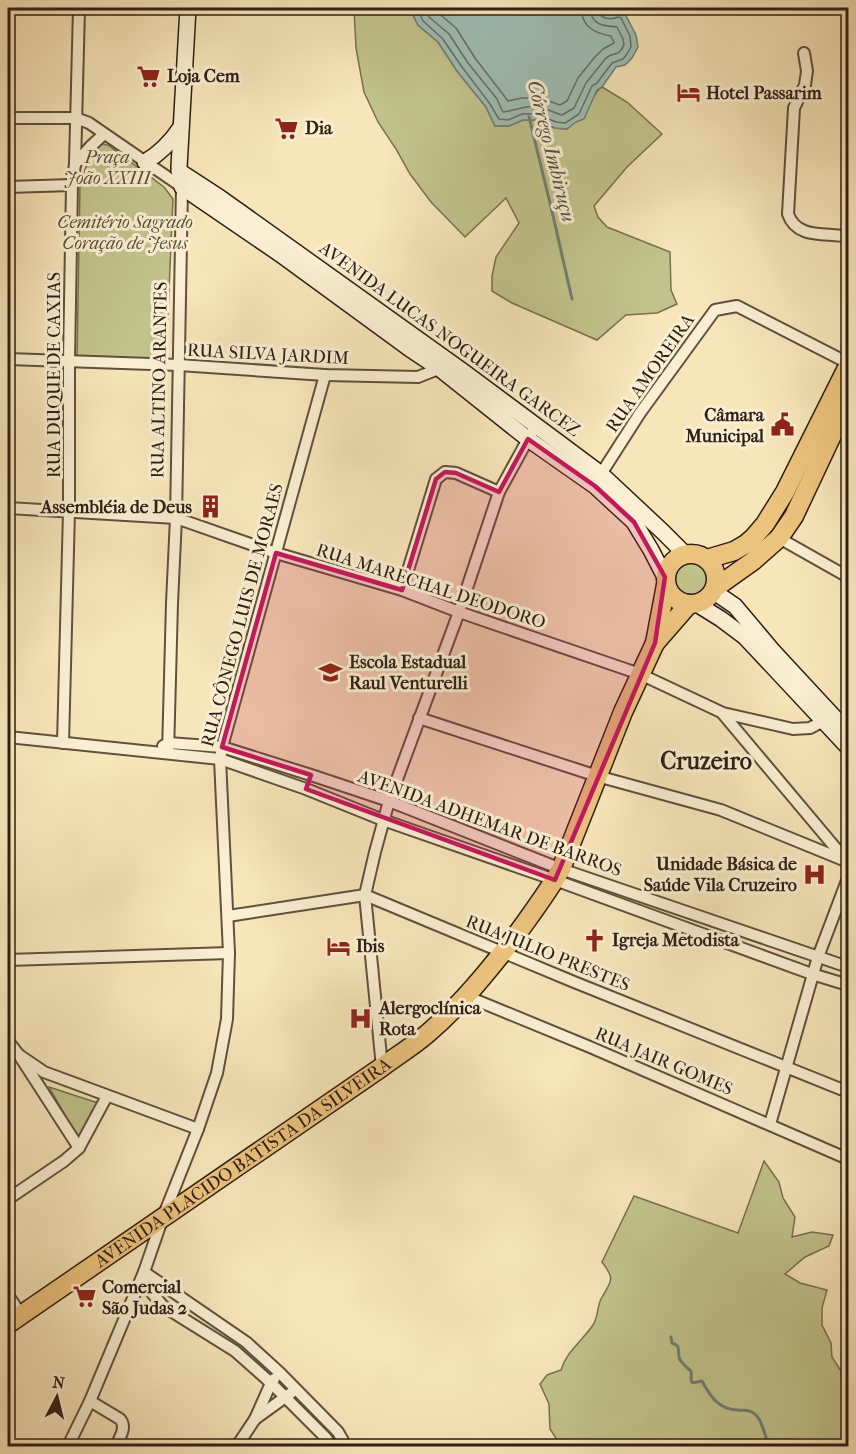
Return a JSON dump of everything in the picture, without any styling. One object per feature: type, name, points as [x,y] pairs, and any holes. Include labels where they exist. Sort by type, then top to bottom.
[{"type":"main road","points":[[707,559],[746,544],[769,519],[785,492],[849,364]]},
{"type":"main road","points":[[714,590],[717,580],[716,572],[707,559],[693,553],[684,554],[671,562],[665,581],[669,592],[681,603],[693,604],[706,599],[779,538],[794,516],[849,401]]},
{"type":"main road","name":"AVENIDA PLACIDO BATISTA DA SILVEIRA","points":[[14,1319],[382,1067],[427,1034],[466,996],[530,916],[558,874],[597,776],[655,643],[665,581]]},
{"type":"main road","name":"AVENIDA PLACIDO BATISTA DA SILVEIRA","points":[[655,643],[693,604]]},
{"type":"street","name":"RUA DUQUE DE CAXIAS","points":[[63,743],[69,511],[72,185],[75,164],[79,8]]},
{"type":"street","name":"RUA ALTINO ARANTES","points":[[169,748],[179,365],[181,127],[188,8]]},
{"type":"street","points":[[804,53],[807,71],[805,85],[795,108],[788,214],[791,222],[804,231],[849,237]]},
{"type":"street","points":[[8,118],[76,118],[97,127],[145,162],[181,179]]},
{"type":"street","points":[[145,162],[164,149],[181,127]]},
{"type":"street","points":[[75,164],[104,134]]},
{"type":"street","name":"AVENIDA LUCAS NOGUEIRA GARCEZ","points":[[181,179],[410,349],[445,365],[532,432],[595,486],[620,500],[684,554]]},
{"type":"street","points":[[8,187],[72,185]]},
{"type":"street","name":"RUA AMOREIRA","points":[[601,474],[640,413],[715,310],[737,306],[849,364]]},
{"type":"street","name":"RUA SILVA JARDIM","points":[[8,359],[179,365],[325,375],[418,377],[445,365]]},
{"type":"street","name":"RUA CÔNEGO LUIS DE MORAES","points":[[68,1446],[90,1401],[143,1276],[217,1073],[227,1019],[229,953],[220,759],[325,375]]},
{"type":"street","points":[[382,1067],[365,895],[389,801],[459,612],[499,492],[532,432]]},
{"type":"street","name":"AVENIDA LUCAS NOGUEIRA GARCEZ","points":[[532,432],[601,474],[651,550],[665,581]]},
{"type":"street","points":[[402,590],[436,478],[445,472],[456,473],[499,492]]},
{"type":"street","name":"RUA MARECHAL DEODORO","points":[[8,508],[176,518],[276,553],[402,590],[640,674],[723,713],[793,729],[810,728],[828,718]]},
{"type":"street","points":[[779,538],[849,577]]},
{"type":"street","points":[[714,590],[735,606],[828,718],[849,747]]},
{"type":"street","points":[[693,604],[722,619],[745,637],[828,718],[849,732]]},
{"type":"street","points":[[723,713],[847,862]]},
{"type":"street","points":[[419,718],[597,776],[721,810],[847,862]]},
{"type":"street","name":"AVENIDA ADHEMAR DE BARROS","points":[[8,737],[152,751],[169,748],[222,747],[389,801],[695,931],[812,974],[849,985]]},
{"type":"street","name":"AVENIDA ADHEMAR DE BARROS","points":[[169,748],[220,759],[306,789],[383,820],[701,917],[849,967]]},
{"type":"street","points":[[306,789],[311,775]]},
{"type":"street","points":[[770,1124],[812,974],[849,878]]},
{"type":"street","points":[[228,916],[365,895]]},
{"type":"street","name":"RUA JULIO PRESTES","points":[[365,895],[502,953],[849,1092]]},
{"type":"street","points":[[695,931],[701,917]]},
{"type":"street","points":[[8,960],[229,953]]},
{"type":"street","name":"RUA JAIR GOMES","points":[[466,996],[591,1047],[849,1159]]},
{"type":"street","points":[[8,1041],[19,1054],[79,1148]]},
{"type":"street","points":[[19,1054],[44,1072],[198,1129]]},
{"type":"street","points":[[8,1199],[64,1161],[79,1148],[107,1096]]},
{"type":"street","points":[[143,1276],[246,1342],[338,1432],[346,1446]]},
{"type":"street","points":[[143,1276],[163,1306],[235,1351],[286,1397],[331,1446]]},
{"type":"street","points":[[8,1295],[14,1319]]},
{"type":"street","points":[[237,1446],[255,1419],[271,1383],[280,1373]]},
{"type":"street","points":[[255,1419],[296,1389]]},
{"type":"street","points":[[90,1401],[123,1423],[124,1428],[116,1446]]},
{"type":"highlighted area","points":[[528,439],[595,486],[634,522],[665,577],[655,643],[555,880],[306,789],[311,775],[222,747],[276,553],[402,590],[436,479],[445,472],[456,473],[499,492]]},
{"type":"green space","points":[[354,8],[411,8],[418,25],[438,42],[457,71],[486,107],[495,126],[509,126],[523,120],[537,120],[555,128],[567,129],[583,113],[602,87],[627,102],[662,134],[627,167],[594,206],[598,217],[607,227],[670,252],[671,290],[677,304],[657,313],[626,315],[597,340],[512,303],[492,291],[496,257],[519,223],[506,198],[465,237],[431,202],[410,174],[378,122],[364,92],[356,48]]},
{"type":"green space","name":"Cemitério Sagrado Coração de Jesus","points":[[101,144],[108,145],[164,187],[173,199],[166,358],[77,359],[80,185],[90,158]]},
{"type":"green space","points":[[691,563],[702,568],[707,579],[702,590],[691,595],[680,590],[675,579],[680,568]]},
{"type":"green space","points":[[49,1087],[98,1103],[80,1141]]},
{"type":"green space","points":[[764,1161],[779,1182],[783,1198],[795,1217],[792,1237],[812,1232],[833,1235],[829,1246],[805,1257],[785,1274],[800,1283],[827,1290],[822,1308],[822,1325],[831,1343],[832,1357],[848,1382],[848,1446],[561,1446],[550,1429],[549,1404],[540,1384],[547,1375],[561,1370],[570,1352],[595,1322],[600,1302],[611,1280],[602,1262],[634,1196],[738,1233]]},
{"type":"water","points":[[411,8],[603,8],[604,11],[612,13],[623,10],[636,35],[638,47],[632,58],[625,65],[616,67],[602,87],[597,90],[584,119],[567,129],[555,128],[537,120],[523,120],[509,126],[495,126],[486,107],[457,71],[438,42],[418,25]]},
{"type":"waterway","name":"Córrego Imbiruçu","points":[[529,117],[572,299]]},
{"type":"waterway","points":[[671,1337],[672,1343],[678,1348],[680,1360],[691,1371],[692,1382],[702,1381],[712,1397],[725,1408],[752,1412],[761,1423],[769,1446]]},
{"type":"place","name":"Loja Cem","points":[[149,76]]},
{"type":"place","name":"Hotel Passarim","points":[[688,93]]},
{"type":"place","name":"Dia","points":[[287,128]]},
{"type":"place","name":"Câmara Municipal","points":[[782,425]]},
{"type":"place","name":"Assembléia de Deus","points":[[210,507]]},
{"type":"place","name":"Escola Estadual Raul Venturelli","points":[[331,672]]},
{"type":"place","name":"Unidade Básica de Saúde Vila Cruzeiro","points":[[815,874]]},
{"type":"place","name":"Igreja Metodista","points":[[594,940]]},
{"type":"place","name":"Ibis","points":[[338,946]]},
{"type":"place","name":"Alergoclínica Rota","points":[[361,1018]]},
{"type":"place","name":"Comercial São Judas 2","points":[[84,1297]]},
{"type":"district","name":"Cruzeiro","points":[[706,761]]},
{"type":"park label","name":"Praça João XXIII","points":[[107,167]]}]
